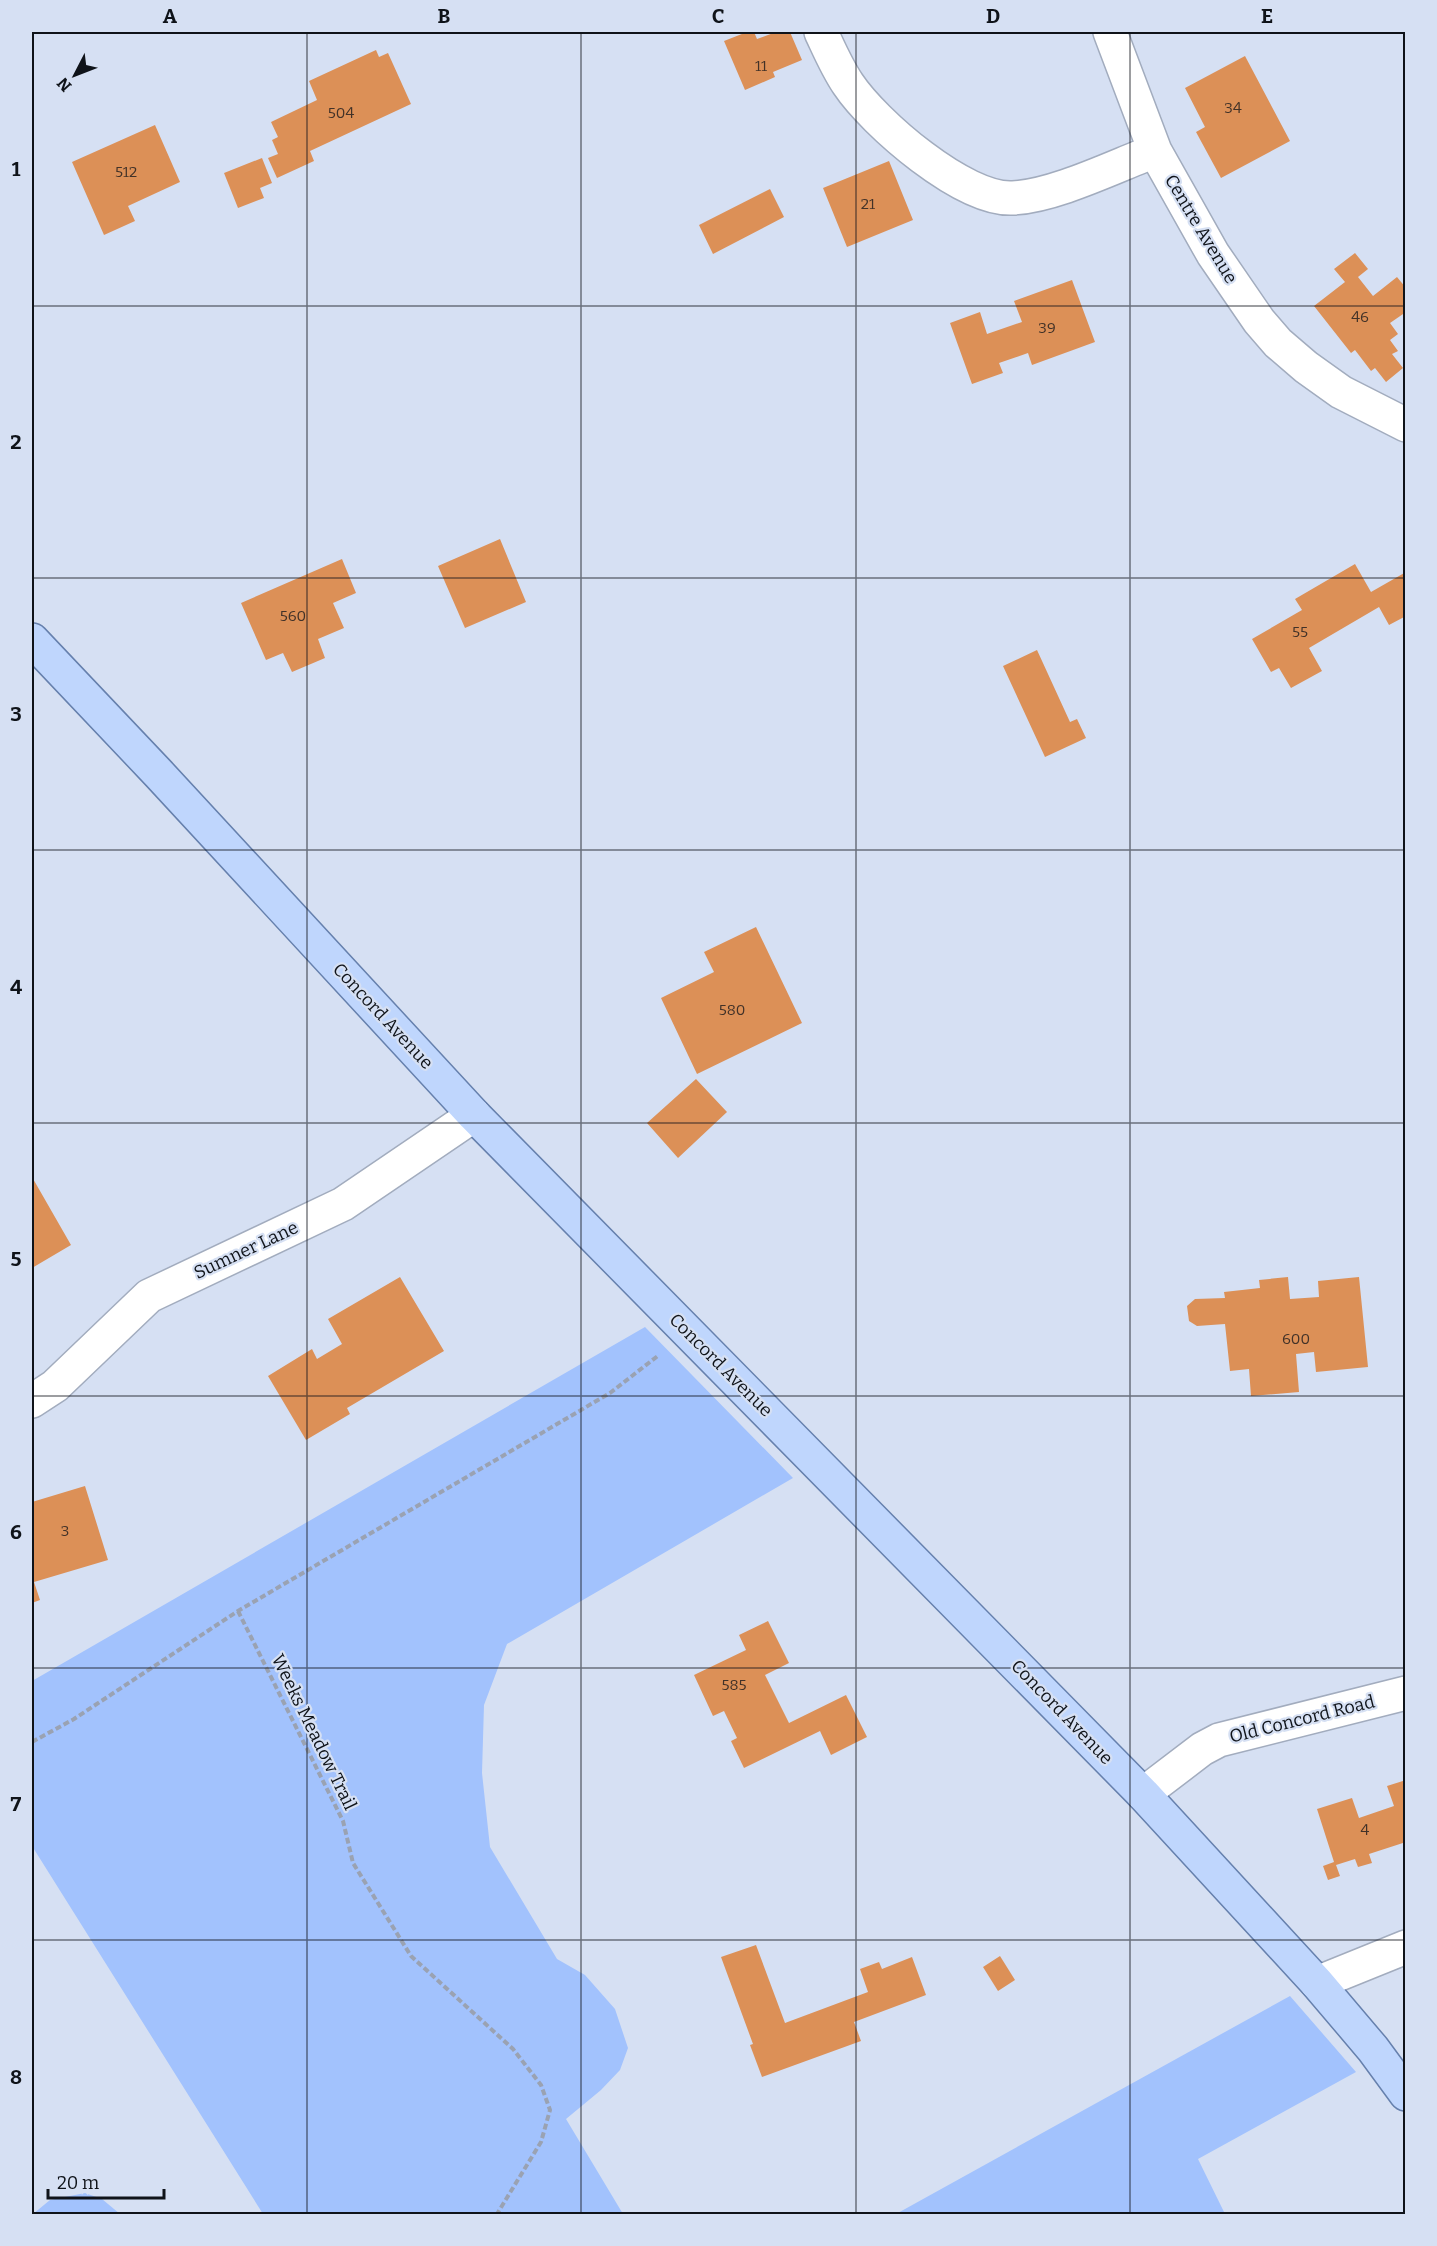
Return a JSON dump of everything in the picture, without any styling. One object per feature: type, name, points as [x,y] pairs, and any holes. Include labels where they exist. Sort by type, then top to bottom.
[{"type":"main road","name":"Concord Avenue","points":[[32,640],[474,1115],[1143,1794],[1317,1983],[1373,2049],[1406,2094]]},
{"type":"street","points":[[821,32],[848,83],[880,121],[961,184],[986,194],[1012,198],[1042,192],[1155,151]]},
{"type":"street","name":"Centre Avenue","points":[[1110,32],[1155,151],[1213,254],[1259,321],[1299,361],[1341,392],[1406,425]]},
{"type":"street","name":"Sumner Lane","points":[[32,1401],[55,1386],[149,1296],[344,1204],[474,1115]]},
{"type":"street","name":"Old Concord Road","points":[[1143,1794],[1202,1749],[1219,1740],[1406,1693]]},
{"type":"street","points":[[1317,1983],[1406,1947]]},
{"type":"path","points":[[32,1742],[74,1719],[238,1611],[610,1393],[648,1365],[687,1330]]},
{"type":"path","name":"Weeks Meadow Trail","points":[[238,1611],[343,1821],[353,1863],[411,1956],[513,2049],[541,2085],[550,2110],[541,2142],[497,2214]]},
{"type":"shaded area","points":[[645,1327],[793,1478],[507,1644],[484,1705],[482,1773],[490,1847],[557,1959],[585,1975],[615,2009],[628,2048],[620,2070],[601,2090],[566,2119],[623,2214],[263,2214],[32,1846],[32,1681]]},
{"type":"shaded area","points":[[1290,1996],[1356,2072],[1198,2159],[1225,2214],[896,2214]]},
{"type":"shaded area","points":[[85,2193],[102,2199],[120,2214],[33,2214],[50,2200]]},
{"type":"building","points":[[747,32],[754,32],[757,39],[776,32],[790,32],[802,60],[773,72],[775,77],[745,90],[724,41]]},
{"type":"building","points":[[376,50],[379,57],[388,53],[411,104],[310,151],[314,161],[277,178],[268,158],[278,154],[272,140],[278,137],[271,122],[317,100],[309,81]]},
{"type":"building","points":[[1245,56],[1290,141],[1221,178],[1196,132],[1205,127],[1185,88]]},
{"type":"building","points":[[155,125],[180,182],[128,206],[135,221],[104,235],[72,162]]},
{"type":"building","points":[[262,158],[272,183],[260,188],[264,198],[238,208],[224,173]]},
{"type":"building","points":[[889,161],[913,220],[847,247],[823,188]]},
{"type":"building","points":[[770,189],[784,217],[713,254],[699,225]]},
{"type":"building","points":[[1355,253],[1368,269],[1358,277],[1373,296],[1397,277],[1406,288],[1406,312],[1390,323],[1398,334],[1390,340],[1398,351],[1392,354],[1403,368],[1386,382],[1375,368],[1371,371],[1355,350],[1351,353],[1314,306],[1345,282],[1334,269]]},
{"type":"building","points":[[1072,280],[1095,342],[1032,365],[1028,353],[999,363],[1003,373],[972,384],[950,323],[980,312],[987,334],[1022,322],[1014,301]]},
{"type":"building","points":[[500,539],[526,602],[465,628],[438,566]]},
{"type":"building","points":[[342,559],[356,593],[333,603],[344,628],[318,639],[325,658],[292,672],[283,653],[266,660],[241,603]]},
{"type":"building","points":[[1355,564],[1371,592],[1406,572],[1406,616],[1389,625],[1379,607],[1309,648],[1322,671],[1291,688],[1279,668],[1271,672],[1252,639],[1302,610],[1295,599]]},
{"type":"building","points":[[1037,650],[1070,722],[1077,719],[1086,738],[1045,757],[1003,666]]},
{"type":"building","points":[[756,927],[802,1023],[697,1074],[661,998],[714,972],[704,952]]},
{"type":"building","points":[[696,1079],[727,1112],[678,1158],[647,1123]]},
{"type":"building","points":[[32,1177],[71,1245],[32,1268]]},
{"type":"building","points":[[400,1277],[444,1351],[347,1408],[350,1414],[306,1440],[268,1376],[312,1349],[317,1359],[342,1344],[328,1319]]},
{"type":"building","points":[[1288,1277],[1290,1299],[1319,1297],[1318,1281],[1359,1277],[1368,1367],[1316,1372],[1314,1352],[1296,1354],[1299,1392],[1251,1396],[1249,1369],[1230,1371],[1225,1324],[1197,1326],[1189,1321],[1187,1306],[1195,1299],[1225,1298],[1224,1292],[1260,1288],[1259,1280]]},
{"type":"building","points":[[85,1486],[108,1560],[34,1582],[40,1600],[32,1603],[32,1502]]},
{"type":"building","points":[[768,1621],[789,1663],[765,1675],[789,1723],[846,1695],[867,1737],[831,1755],[820,1731],[744,1768],[731,1741],[737,1738],[724,1711],[713,1716],[694,1675],[746,1650],[739,1635]]},
{"type":"building","points":[[1406,1780],[1406,1842],[1369,1854],[1372,1863],[1358,1867],[1355,1859],[1336,1865],[1340,1876],[1328,1880],[1323,1866],[1334,1862],[1317,1809],[1352,1798],[1359,1818],[1394,1806],[1387,1786]]},
{"type":"building","points":[[756,1945],[785,2023],[868,1992],[860,1969],[879,1962],[882,1969],[912,1957],[926,1995],[854,2022],[861,2041],[762,2077],[750,2045],[753,2044],[721,1957]]},
{"type":"building","points":[[1000,1956],[1015,1980],[998,1991],[983,1967]]}]
